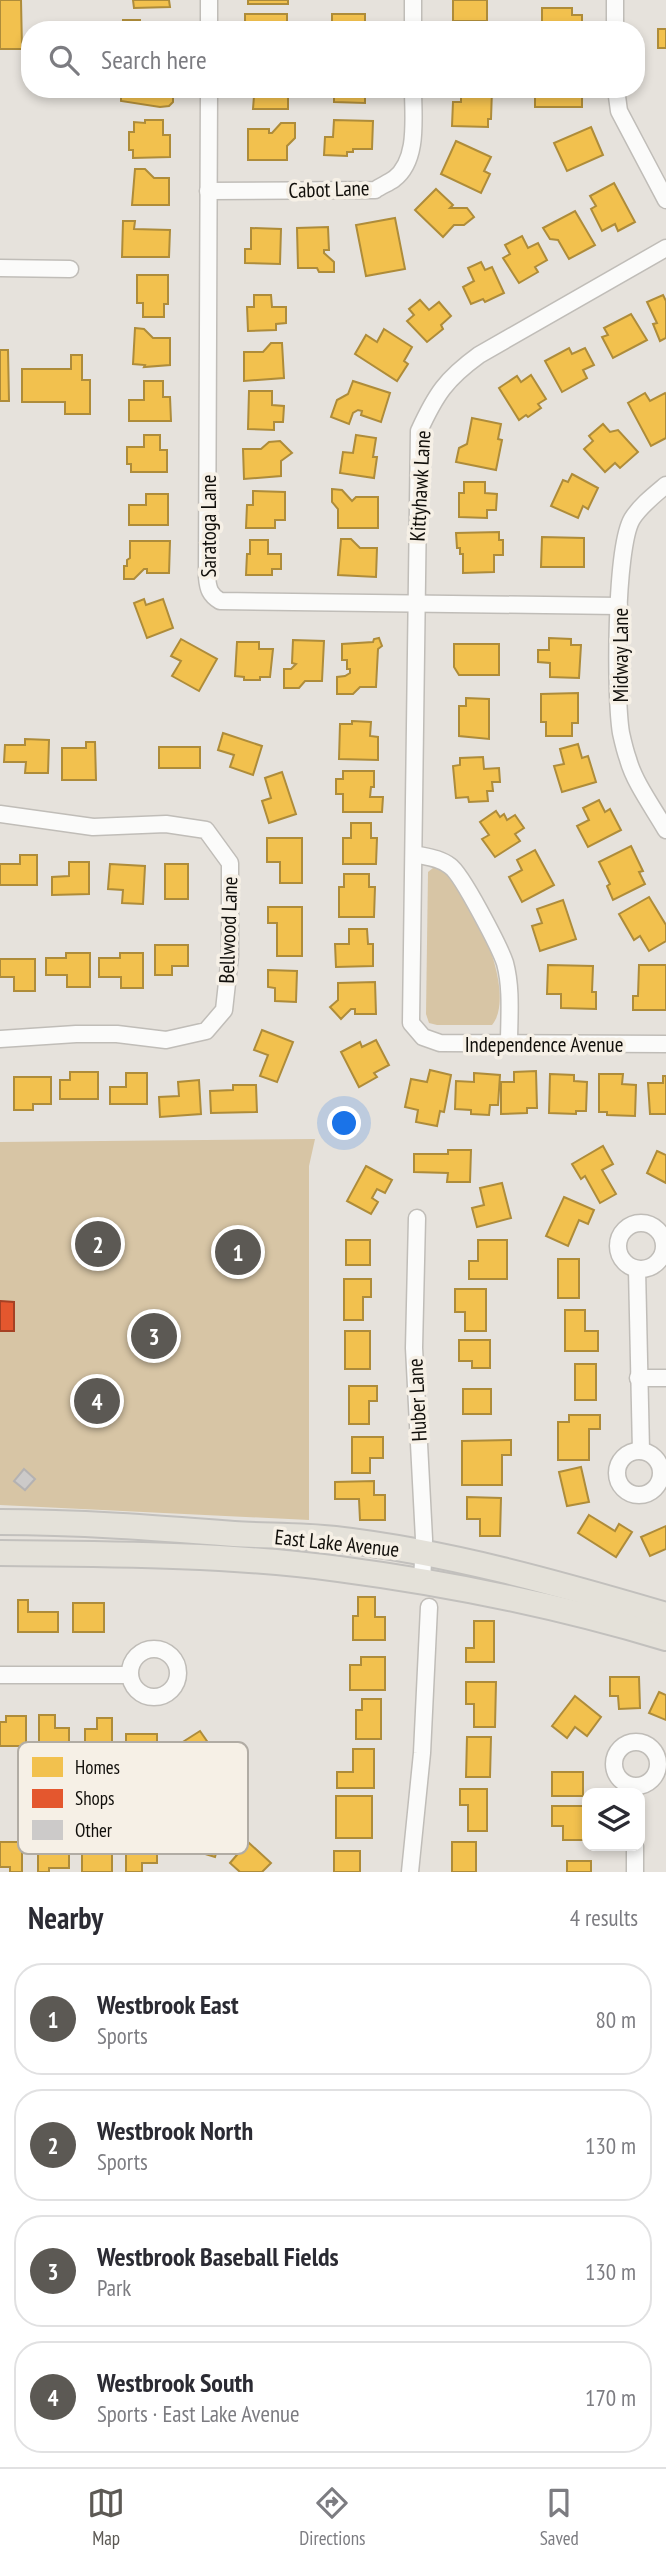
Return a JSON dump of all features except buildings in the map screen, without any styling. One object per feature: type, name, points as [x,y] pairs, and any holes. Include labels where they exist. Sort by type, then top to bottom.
[{"type":"main road","name":"East Lake Avenue","points":[[0,1522],[154,1526],[235,1534],[333,1538],[497,1568],[666,1615]]},
{"type":"main road","name":"East Lake Avenue","points":[[0,1553],[137,1555],[338,1569],[543,1606],[666,1638]]},
{"type":"street","points":[[209,0],[209,21]]},
{"type":"street","points":[[413,0],[413,21]]},
{"type":"street","points":[[615,0],[615,21]]},
{"type":"street","name":"Saratoga Lane","points":[[209,98],[208,587],[212,596],[220,601],[619,606]]},
{"type":"street","name":"Cabot Lane","points":[[208,191],[375,190],[396,178],[408,159],[413,138],[413,98]]},
{"type":"street","points":[[617,98],[619,111],[666,200]]},
{"type":"street","name":"Kittyhawk Lane","points":[[423,1037],[411,1023],[419,431],[434,399],[453,374],[479,355],[666,248]]},
{"type":"street","points":[[0,268],[70,269]]},
{"type":"street","name":"Midway Lane","points":[[666,485],[648,499],[632,519],[624,541],[619,606],[618,691],[621,732],[629,763],[666,830]]},
{"type":"street","name":"Bellwood Lane","points":[[0,814],[93,827],[166,824],[206,830],[230,863],[230,956],[224,1010],[206,1031],[166,1040],[117,1034],[76,1034],[0,1040]]},
{"type":"street","points":[[414,854],[438,859],[450,865],[460,876],[505,962],[509,998],[509,1044]]},
{"type":"street","name":"Independence Avenue","points":[[423,1037],[440,1044],[666,1044]]},
{"type":"street","name":"Huber Lane","points":[[417,1218],[414,1348],[425,1553],[422,1583]]},
{"type":"street","points":[[637,1269],[641,1451]]},
{"type":"street","points":[[638,1378],[666,1378]]},
{"type":"street","points":[[410,1872],[422,1753],[429,1607]]},
{"type":"street","points":[[0,1675],[130,1675]]},
{"type":"street","points":[[633,1788],[618,1776],[614,1762],[620,1749],[633,1742],[647,1745],[656,1756],[662,1771],[639,1788]]},
{"type":"street","points":[[635,1851],[635,1872]]},
{"type":"shaded area","points":[[438,864],[463,893],[487,940],[499,989],[499,1010],[492,1025],[429,1023],[426,1014],[428,872]]},
{"type":"shaded area","points":[[315,1139],[309,1166],[309,1520],[0,1505],[0,1142]]},
{"type":"place","name":"Westbrook North","points":[[98,1244]]},
{"type":"place","name":"Westbrook East","points":[[238,1252]]},
{"type":"place","name":"Westbrook Baseball Fields","points":[[154,1336]]},
{"type":"place","name":"Westbrook South","points":[[97,1401]]}]
